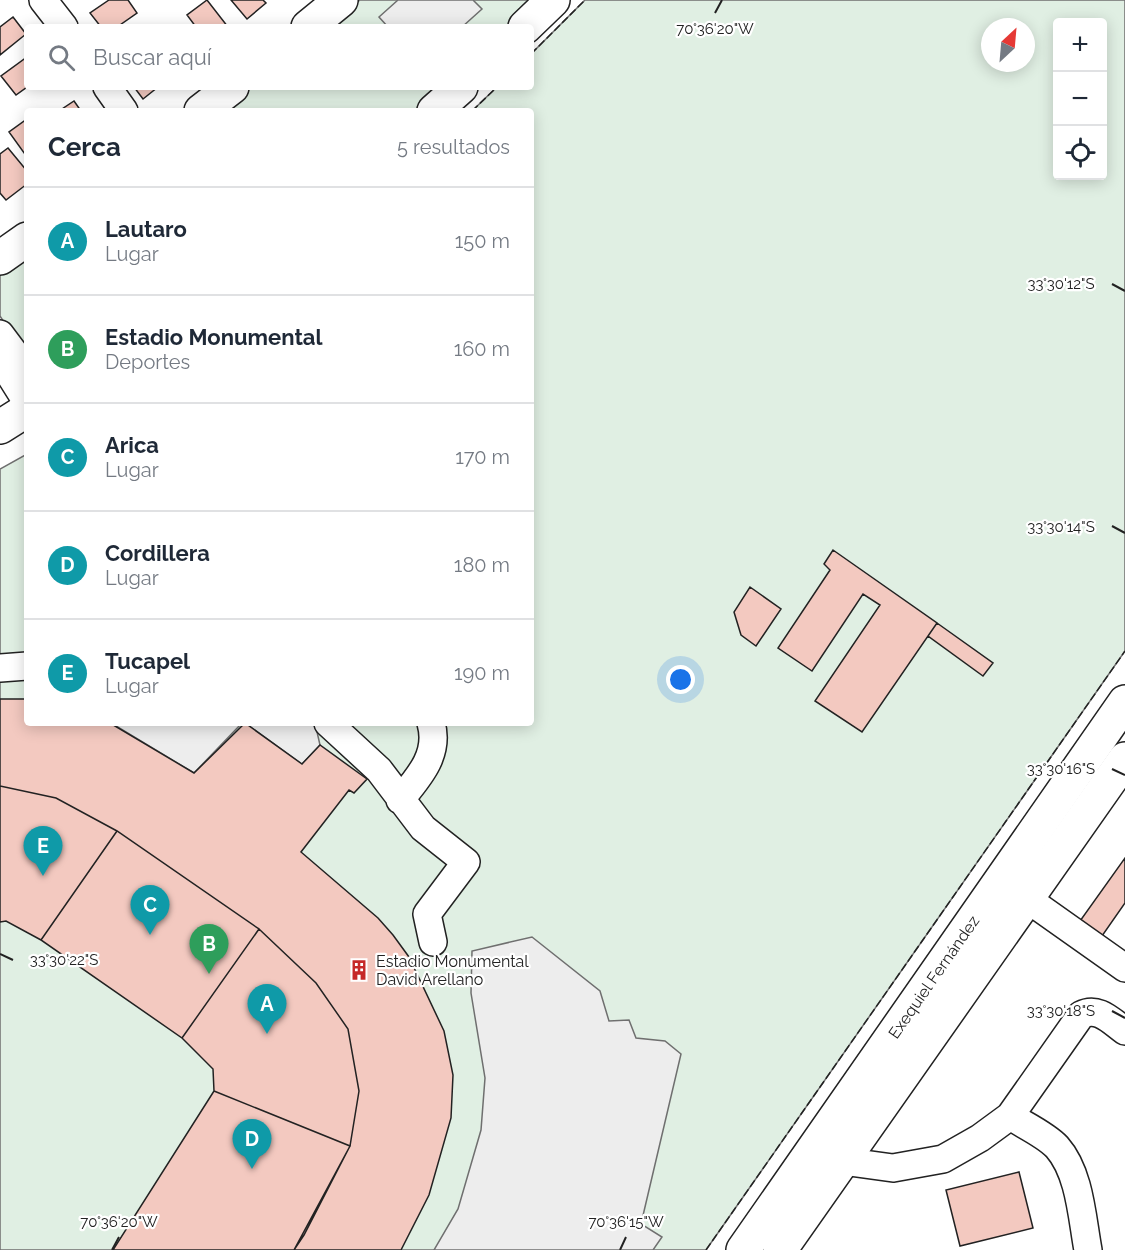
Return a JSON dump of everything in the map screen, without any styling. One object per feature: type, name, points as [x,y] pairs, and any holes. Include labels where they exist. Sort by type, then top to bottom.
[{"type":"main road","points":[[312,24],[341,0]]},
{"type":"main road","points":[[528,24],[553,0]]},
{"type":"main road","points":[[205,108],[228,90]]},
{"type":"main road","points":[[437,108],[458,90]]},
{"type":"main road","points":[[0,258],[24,241]]},
{"type":"main road","points":[[0,427],[24,412]]},
{"type":"main road","name":"Exequiel Fernández","points":[[780,1250],[842,1161],[913,1033],[1125,702]]},
{"type":"main road","name":"Exequiel Fernández","points":[[743,1250],[913,1033],[1026,898],[1125,759]]},
{"type":"street","points":[[43,0],[62,24]]},
{"type":"street","points":[[109,90],[122,108]]},
{"type":"street","points":[[0,334],[24,366]]},
{"type":"street","points":[[0,359],[24,397]]},
{"type":"street","points":[[0,668],[24,666]]},
{"type":"street","points":[[331,726],[371,761],[423,828],[466,862],[427,914],[433,942]]},
{"type":"street","points":[[419,726],[427,736],[429,761]]},
{"type":"street","points":[[400,800],[429,761],[433,743],[431,726]]},
{"type":"street","points":[[1026,898],[1125,968]]},
{"type":"street","points":[[842,1161],[893,1168],[943,1159],[980,1138],[1010,1116],[1081,1015],[1092,1011],[1099,1012],[1125,1031]]},
{"type":"street","points":[[1010,1116],[1057,1147],[1068,1166],[1079,1201],[1088,1250]]},
{"type":"green space","points":[[360,0],[537,0],[511,24],[331,24]]},
{"type":"green space","points":[[585,0],[1125,0],[1125,651],[706,1250],[0,1250],[0,469],[24,456],[24,726],[534,726],[534,108],[475,108],[494,90],[534,90],[534,51]]},
{"type":"green space","points":[[247,90],[440,90],[420,108],[225,108]]},
{"type":"green space","points":[[24,254],[24,353],[0,316],[0,273]]},
{"type":"shaded area","points":[[398,0],[473,0],[482,9],[465,24],[385,24],[379,17]]},
{"type":"shaded area","points":[[116,726],[239,726],[194,773]]},
{"type":"shaded area","points":[[249,726],[316,726],[320,745],[302,764]]},
{"type":"shaded area","points":[[532,937],[600,991],[609,1021],[629,1020],[636,1038],[665,1041],[681,1054],[641,1224],[662,1237],[653,1250],[434,1250],[458,1209],[481,1130],[485,1078],[471,993],[472,951]]},
{"type":"building","points":[[109,0],[128,0],[137,13],[121,24],[99,24],[90,13]]},
{"type":"building","points":[[207,0],[226,24],[194,24],[187,15]]},
{"type":"building","points":[[231,0],[263,0],[266,3],[247,19]]},
{"type":"building","points":[[13,17],[24,31],[24,36],[0,55],[0,27]]},
{"type":"building","points":[[24,59],[24,89],[16,95],[1,76]]},
{"type":"building","points":[[136,90],[154,90],[143,99]]},
{"type":"building","points":[[74,101],[79,108],[64,108]]},
{"type":"building","points":[[24,121],[24,153],[9,132]]},
{"type":"building","points":[[8,148],[24,167],[24,186],[6,200],[0,193],[0,154]]},
{"type":"building","points":[[833,550],[937,623],[862,732],[815,701],[880,605],[863,594],[812,671],[778,648],[830,570],[824,564]]},
{"type":"building","points":[[750,587],[781,609],[756,646],[741,635],[734,612]]},
{"type":"building","points":[[937,623],[993,663],[983,676],[928,636]]},
{"type":"building","name":"Estadio Monumental David Arellano","points":[[0,699],[24,699],[24,726],[115,726],[194,773],[242,726],[249,726],[302,764],[320,745],[367,779],[354,793],[349,790],[301,852],[378,918],[393,935],[409,957],[444,1031],[453,1075],[451,1118],[429,1195],[401,1250],[294,1250],[350,1146],[359,1091],[348,1029],[316,983],[259,929],[117,831],[56,798],[0,786]]},
{"type":"building","points":[[0,786],[56,798],[117,831],[259,929],[316,983],[348,1029],[359,1091],[350,1146],[294,1250],[113,1250],[214,1091],[213,1069],[182,1038],[41,940],[6,921],[0,922]]},
{"type":"building","points":[[0,786],[56,798],[117,831],[41,940],[6,921],[0,922]]},
{"type":"building","points":[[117,831],[259,929],[182,1038],[41,940]]},
{"type":"building","points":[[1125,858],[1125,903],[1102,936],[1080,921]]},
{"type":"building","points":[[259,929],[316,983],[348,1029],[359,1091],[350,1146],[214,1091],[213,1069],[182,1038]]},
{"type":"building","points":[[214,1091],[350,1146],[304,1235],[294,1250],[113,1250]]},
{"type":"building","points":[[1019,1172],[1033,1228],[960,1246],[946,1190]]},
{"type":"fence","points":[[534,51],[585,0]]},
{"type":"fence","points":[[475,108],[494,90]]},
{"type":"fence","points":[[706,1250],[1125,651]]},
{"type":"place","name":"Tucapel","points":[[43,876]]},
{"type":"place","name":"Arica","points":[[150,935]]},
{"type":"place","name":"Estadio Monumental David Arellano","points":[[359,970]]},
{"type":"place","name":"Estadio Monumental","points":[[209,974]]},
{"type":"place","name":"Lautaro","points":[[267,1034]]},
{"type":"place","name":"Cordillera","points":[[252,1169]]}]
